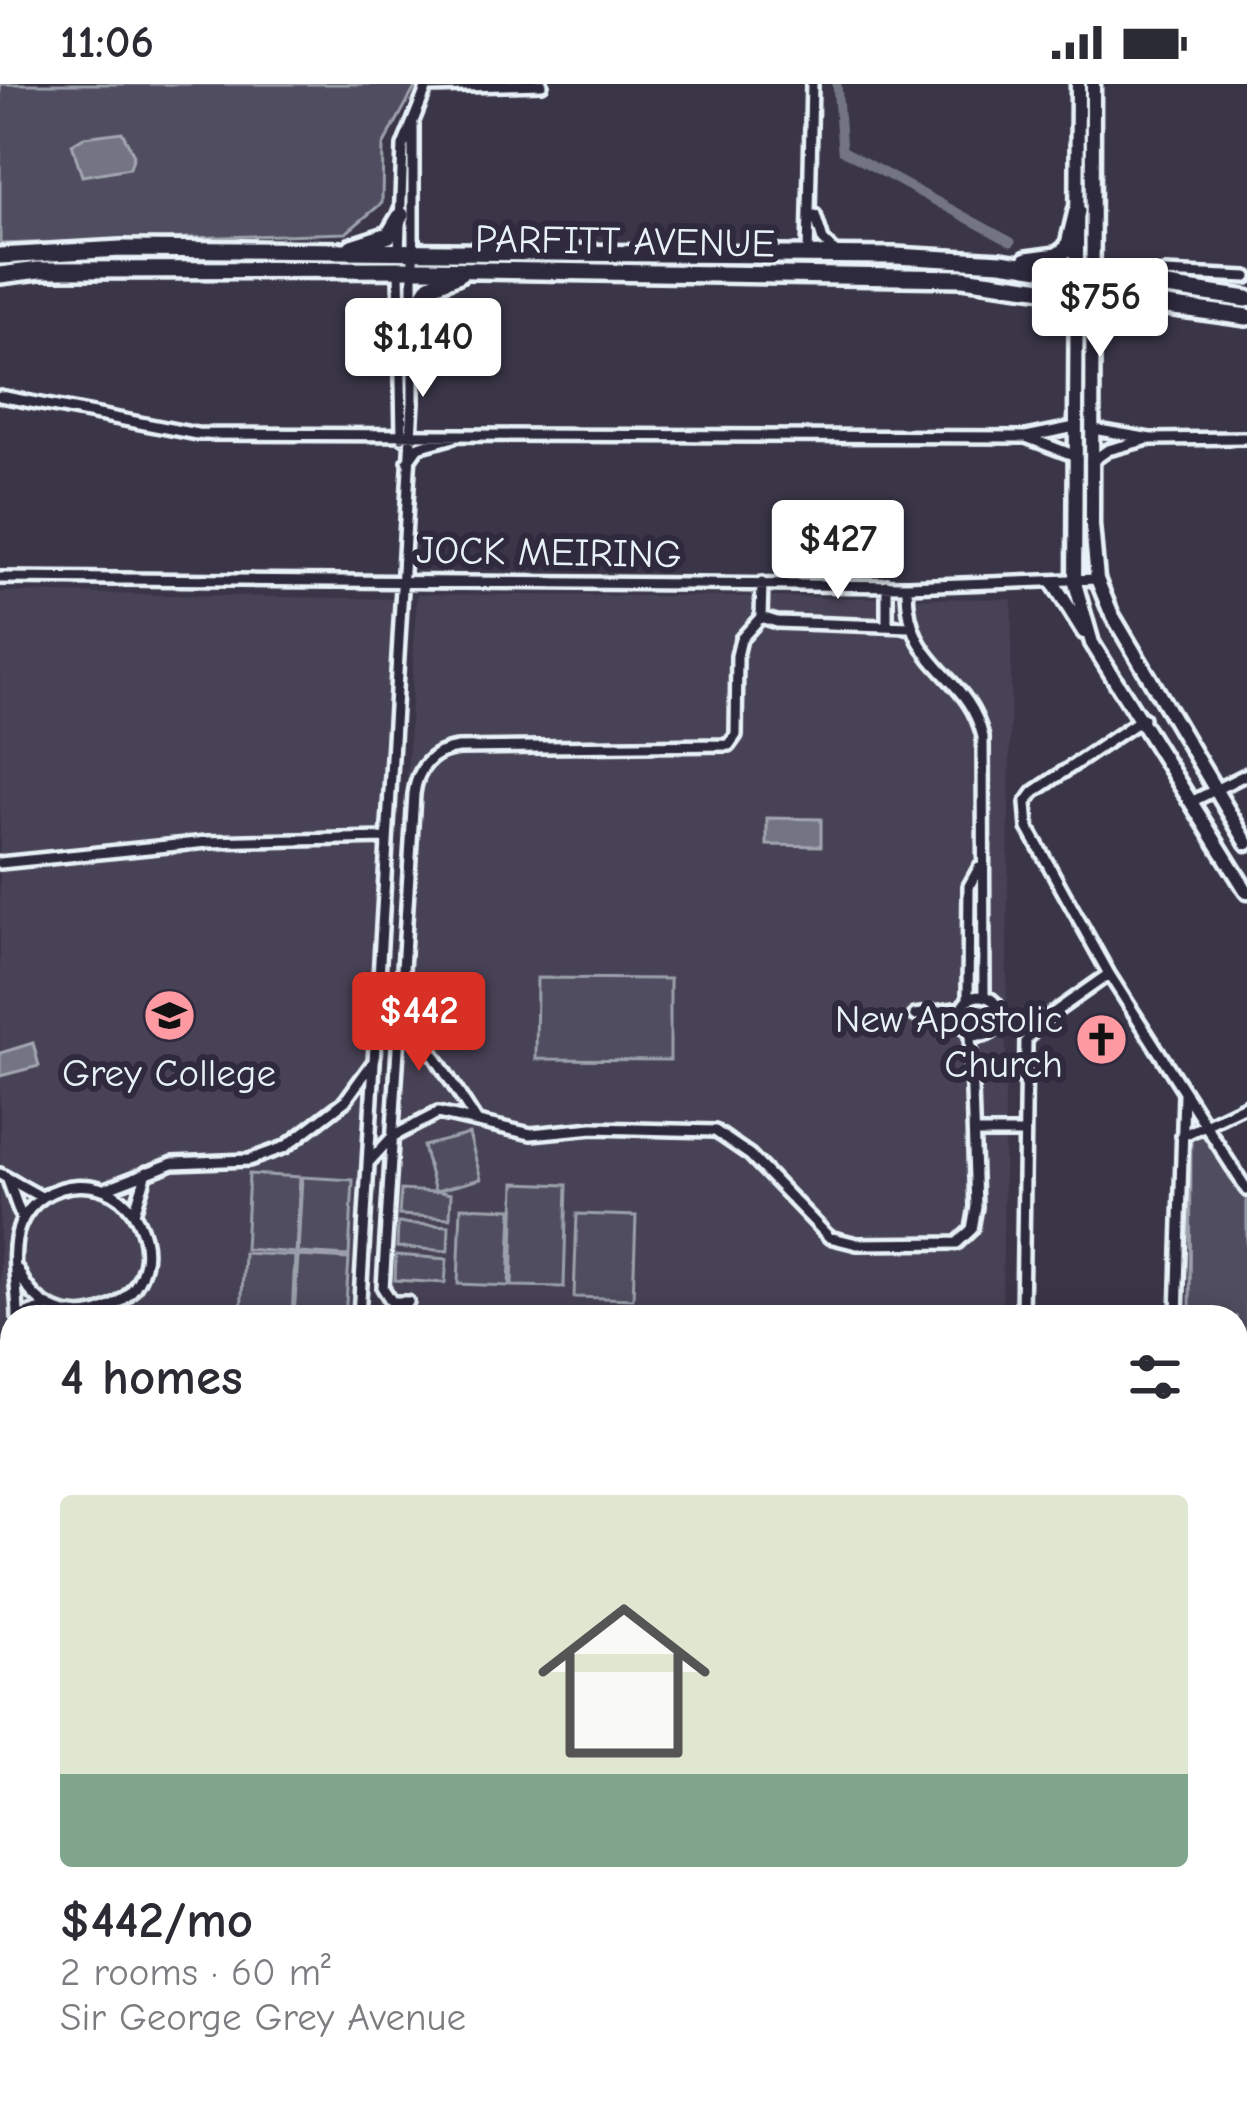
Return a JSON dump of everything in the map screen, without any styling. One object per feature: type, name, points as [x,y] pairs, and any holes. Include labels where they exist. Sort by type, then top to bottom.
[{"type":"highway","points":[[1000,262],[1062,254],[1071,241],[1077,211]]},
{"type":"highway","points":[[332,252],[389,235],[400,215]]},
{"type":"highway","points":[[121,249],[189,256],[205,270]]},
{"type":"highway","name":"PARFITT AVENUE","points":[[0,256],[121,249],[332,252],[468,271],[929,277],[1247,317]]},
{"type":"highway","points":[[695,254],[718,263],[766,264],[781,276]]},
{"type":"highway","points":[[808,254],[826,266],[909,268],[929,277]]},
{"type":"highway","name":"PARFITT AVENUE","points":[[0,275],[837,254],[1000,262],[1247,299]]},
{"type":"highway","points":[[414,311],[430,286],[468,271]]},
{"type":"highway","points":[[1094,336],[1110,314],[1152,303]]},
{"type":"street","points":[[406,433],[413,402],[414,311],[400,215],[403,146],[428,86],[542,84]]},
{"type":"street","points":[[808,254],[813,204],[812,84]]},
{"type":"street","points":[[1078,84],[1077,211],[1085,293],[1075,427],[1075,583],[1092,643]]},
{"type":"street","points":[[1084,275],[1093,84]]},
{"type":"street","points":[[360,1305],[404,579],[413,124]]},
{"type":"street","points":[[813,204],[823,241],[837,254]]},
{"type":"street","name":"PARFITT AVENUE","points":[[1127,281],[1164,273],[1247,277]]},
{"type":"street","points":[[1085,293],[1094,336],[1091,463],[1097,579],[1247,843]]},
{"type":"street","points":[[0,396],[169,433],[1027,437],[1075,427]]},
{"type":"street","points":[[413,402],[432,433]]},
{"type":"street","points":[[1094,429],[1150,439],[1247,438]]},
{"type":"street","points":[[406,466],[418,447],[472,434]]},
{"type":"street","points":[[1027,437],[1076,456]]},
{"type":"street","points":[[1091,463],[1108,450],[1150,439]]},
{"type":"street","name":"JOCK MEIRING","points":[[0,578],[908,586],[1097,579]]},
{"type":"street","points":[[408,1302],[387,1300],[383,1288],[414,794],[426,764],[458,748],[729,745],[736,735],[736,656],[741,639],[761,617],[761,583]]},
{"type":"street","points":[[1054,584],[1143,718],[1247,892]]},
{"type":"street","points":[[887,585],[887,626]]},
{"type":"street","points":[[908,586],[909,627],[932,664],[968,699],[981,728],[984,996],[1000,1014],[997,1027],[983,1036],[975,1060]]},
{"type":"street","points":[[761,617],[777,622],[909,627]]},
{"type":"street","points":[[1143,718],[1042,784],[1027,803],[1033,841],[1109,974],[1247,1190]]},
{"type":"street","points":[[1191,802],[1247,774]]},
{"type":"street","points":[[0,863],[242,840],[387,838]]},
{"type":"street","points":[[369,1162],[392,1137],[438,1113],[531,1134],[592,1128],[715,1131],[750,1155],[829,1237],[866,1245],[956,1244],[968,1236],[976,1207],[975,1060],[965,1004],[969,886],[979,868]]},
{"type":"street","points":[[1022,1305],[1026,1041],[1038,1024],[1109,974]]},
{"type":"street","points":[[937,1016],[984,996]]},
{"type":"street","points":[[400,1002],[476,1122]]},
{"type":"street","points":[[915,1015],[937,1016],[983,1036]]},
{"type":"street","points":[[18,1305],[15,1244],[22,1219],[41,1197],[72,1184],[105,1189],[173,1163],[249,1160],[285,1147],[357,1090],[377,1053]]},
{"type":"street","points":[[1177,1305],[1184,1094]]},
{"type":"street","points":[[1182,1137],[1247,1105]]},
{"type":"street","points":[[975,1133],[1024,1133]]},
{"type":"street","points":[[134,1213],[147,1172]]},
{"type":"street","points":[[4,1177],[41,1197]]},
{"type":"street","points":[[4,1177],[22,1219]]},
{"type":"street","points":[[105,1189],[134,1213],[146,1251],[132,1289],[110,1305]]},
{"type":"street","points":[[18,1270],[29,1291],[45,1305]]},
{"type":"shaded area","points":[[0,84],[417,84],[383,146],[382,203],[346,233],[0,244]]},
{"type":"shaded area","name":"Grey College","points":[[0,592],[403,599],[381,1050],[361,1305],[0,1305]]},
{"type":"shaded area","points":[[417,594],[1012,599],[1002,1305],[379,1305]]},
{"type":"shaded area","points":[[537,978],[670,979],[670,1060],[536,1059]]},
{"type":"shaded area","points":[[980,1001],[991,1005],[995,1016],[991,1027],[980,1031],[969,1027],[965,1016],[969,1005]]},
{"type":"shaded area","points":[[469,1134],[481,1179],[436,1191],[451,1194],[450,1218],[399,1215],[401,1190],[435,1192],[423,1146]]},
{"type":"shaded area","points":[[1209,1134],[1247,1197],[1247,1305],[1190,1305],[1191,1138]]},
{"type":"shaded area","points":[[249,1174],[300,1177],[296,1253],[245,1249]]},
{"type":"shaded area","points":[[302,1177],[353,1180],[349,1256],[298,1253]]},
{"type":"shaded area","points":[[515,1183],[567,1185],[564,1287],[512,1286]]},
{"type":"shaded area","points":[[461,1207],[512,1209],[509,1286],[458,1284]]},
{"type":"shaded area","points":[[577,1214],[636,1216],[633,1299],[574,1297]]},
{"type":"shaded area","points":[[398,1223],[449,1226],[448,1251],[397,1247]]},
{"type":"shaded area","points":[[244,1253],[295,1256],[293,1305],[242,1305]]},
{"type":"shaded area","points":[[396,1255],[447,1259],[445,1283],[395,1280]]},
{"type":"shaded area","points":[[298,1256],[349,1259],[346,1305],[295,1305]]},
{"type":"water","points":[[122,132],[134,155],[130,168],[82,176],[72,144],[84,137]]},
{"type":"water","points":[[767,818],[821,819],[821,846],[767,845]]},
{"type":"water","points":[[33,1043],[39,1066],[0,1076],[0,1053]]},
{"type":"waterway","points":[[837,84],[842,150],[1011,242]]},
{"type":"place","name":"Grey College","points":[[169,1015]]},
{"type":"place","name":"New Apostolic Church","points":[[1102,1040]]}]
